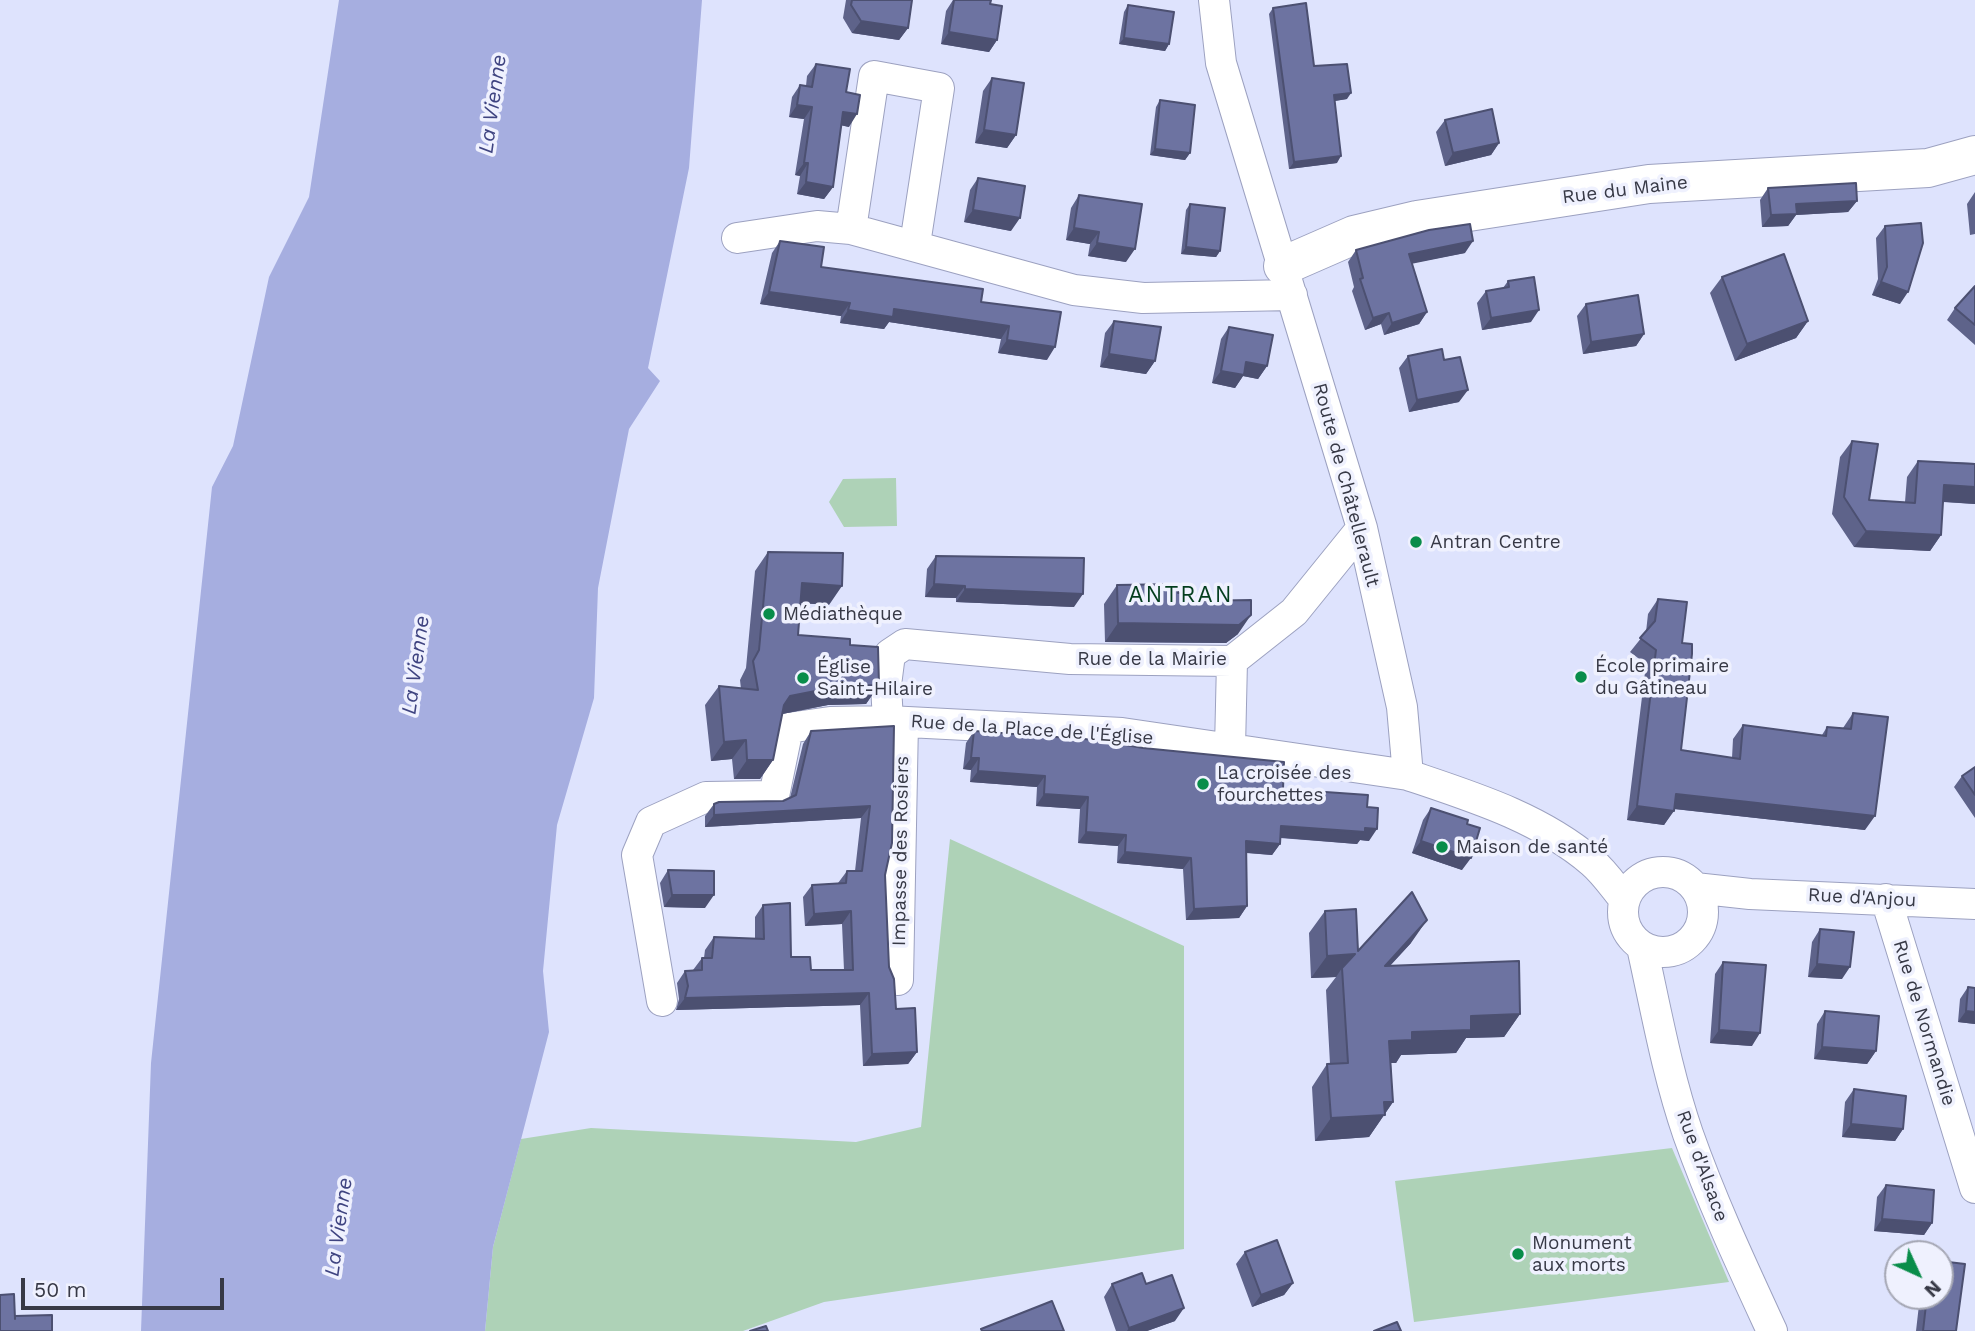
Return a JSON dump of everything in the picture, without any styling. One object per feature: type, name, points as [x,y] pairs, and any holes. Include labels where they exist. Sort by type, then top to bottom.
[{"type":"street","name":"Route de Châtellerault","points":[[1214,0],[1222,64],[1362,528],[1402,706],[1408,775]]},
{"type":"street","points":[[851,229],[874,76],[939,88],[915,244]]},
{"type":"street","name":"Rue du Maine","points":[[1287,281],[1354,234],[1417,220],[1649,184],[1928,168],[1975,155]]},
{"type":"street","points":[[737,238],[817,226],[851,229],[915,244],[1074,290],[1143,298],[1287,281]]},
{"type":"street","name":"Rue de la Mairie","points":[[890,654],[905,643],[1070,659],[1231,661],[1294,612],[1362,528]]},
{"type":"street","name":"Rue de la Place de l'Église","points":[[890,654],[886,685],[896,721],[1122,733],[1408,775]]},
{"type":"street","points":[[1230,748],[1231,661]]},
{"type":"street","points":[[662,1001],[637,855],[651,822],[706,797],[774,796],[788,728],[830,722],[896,721]]},
{"type":"street","name":"Impasse des Rosiers","points":[[896,721],[898,980]]},
{"type":"street","points":[[1408,775],[1513,812],[1593,863],[1624,899]]},
{"type":"street","points":[[1593,863],[1644,876]]},
{"type":"street","points":[[1653,994],[1680,949],[1698,932],[1703,908],[1695,888],[1677,874],[1655,872],[1644,876],[1628,890],[1624,899],[1622,913],[1625,927],[1642,947],[1654,952],[1680,949]]},
{"type":"street","name":"Rue d'Anjou","points":[[1695,888],[1750,894],[1975,904]]},
{"type":"street","points":[[1702,920],[1750,894]]},
{"type":"street","name":"Rue de Normandie","points":[[1886,899],[1975,1188]]},
{"type":"street","name":"Rue d'Alsace","points":[[1642,947],[1657,1025],[1688,1132],[1717,1212],[1772,1331]]},
{"type":"green space","points":[[896,478],[897,526],[844,527],[829,502],[843,479]]},
{"type":"green space","points":[[950,839],[1184,946],[1184,1249],[824,1302],[743,1331],[485,1331],[493,1247],[521,1139],[591,1128],[856,1142],[921,1127]]},
{"type":"green space","points":[[1672,1148],[1729,1282],[1414,1322],[1395,1181]]},
{"type":"water","name":"La Vienne","points":[[339,0],[702,0],[689,168],[648,368],[660,381],[629,429],[598,588],[594,698],[557,825],[543,971],[549,1032],[493,1247],[485,1331],[141,1331],[151,1063],[212,487],[233,446],[269,277],[309,197]]},
{"type":"building","points":[[852,0],[912,0],[908,28],[861,21],[851,5]]},
{"type":"building","points":[[954,0],[991,0],[990,4],[1002,6],[997,40],[949,32]]},
{"type":"building","points":[[1306,3],[1314,66],[1347,64],[1351,93],[1334,95],[1341,156],[1294,162],[1273,8]]},
{"type":"building","points":[[1128,5],[1174,12],[1169,44],[1124,38]]},
{"type":"building","points":[[816,64],[850,69],[846,92],[860,95],[857,114],[843,112],[833,187],[806,182],[808,163],[804,163],[812,107],[797,105],[800,85],[812,87]]},
{"type":"building","points":[[992,78],[1024,83],[1016,135],[984,130]]},
{"type":"building","points":[[1160,100],[1195,105],[1190,153],[1155,149]]},
{"type":"building","points":[[1492,109],[1499,143],[1453,153],[1445,120]]},
{"type":"building","points":[[978,178],[1025,186],[1020,218],[973,210]]},
{"type":"building","points":[[1856,183],[1857,201],[1796,204],[1797,214],[1771,215],[1768,188]]},
{"type":"building","points":[[1079,195],[1142,204],[1135,249],[1097,243],[1099,232],[1074,228]]},
{"type":"building","points":[[1190,204],[1225,208],[1220,251],[1186,247]]},
{"type":"building","points":[[1921,223],[1923,243],[1908,292],[1881,282],[1887,267],[1885,226]]},
{"type":"building","points":[[1470,224],[1473,241],[1409,254],[1427,312],[1392,323],[1389,313],[1373,318],[1360,279],[1363,278],[1356,250],[1429,230]]},
{"type":"building","points":[[780,241],[824,247],[821,267],[983,289],[981,302],[1061,312],[1055,347],[1007,340],[1009,326],[894,309],[893,317],[848,310],[850,303],[769,292]]},
{"type":"building","points":[[1784,254],[1808,321],[1747,344],[1722,277]]},
{"type":"building","points":[[1534,277],[1539,310],[1491,318],[1486,291],[1509,287],[1508,281]]},
{"type":"building","points":[[1975,286],[1975,325],[1955,308]]},
{"type":"building","points":[[1638,295],[1644,334],[1591,342],[1586,304]]},
{"type":"building","points":[[1114,321],[1161,327],[1155,361],[1109,354]]},
{"type":"building","points":[[1229,327],[1273,335],[1267,366],[1246,362],[1244,375],[1221,371]]},
{"type":"building","points":[[1442,349],[1444,360],[1460,357],[1468,390],[1417,400],[1408,356]]},
{"type":"building","points":[[1852,441],[1878,444],[1869,500],[1915,503],[1918,461],[1975,464],[1975,487],[1944,485],[1941,535],[1866,531],[1844,497]]},
{"type":"building","points":[[768,552],[843,553],[842,586],[802,583],[798,635],[850,639],[850,645],[878,647],[879,685],[841,686],[790,696],[784,705],[773,760],[747,760],[746,740],[724,742],[719,686],[758,690],[753,661],[759,650]]},
{"type":"building","points":[[936,556],[1084,558],[1083,594],[965,589],[965,586],[934,584]]},
{"type":"building","points":[[1178,584],[1178,593],[1192,593],[1192,601],[1251,600],[1251,615],[1239,625],[1118,623],[1117,585]]},
{"type":"building","points":[[1658,599],[1687,602],[1682,643],[1692,644],[1692,654],[1681,750],[1740,759],[1743,725],[1826,736],[1827,727],[1851,729],[1853,713],[1888,717],[1875,816],[1676,794],[1674,811],[1637,806],[1656,650],[1640,638],[1655,621]]},
{"type":"building","points":[[894,726],[892,843],[885,875],[889,967],[894,979],[896,1009],[915,1008],[917,1052],[872,1054],[869,993],[685,998],[688,986],[685,971],[702,970],[702,958],[712,958],[714,937],[764,939],[763,905],[790,903],[791,957],[810,957],[811,970],[853,970],[851,911],[814,914],[812,885],[846,883],[847,871],[862,871],[870,806],[714,815],[714,804],[783,801],[796,795],[811,731]]},
{"type":"building","points":[[974,731],[1097,740],[1120,739],[1120,744],[1143,748],[1284,762],[1283,789],[1368,795],[1367,807],[1378,808],[1377,829],[1365,828],[1365,832],[1281,826],[1280,844],[1246,841],[1247,906],[1194,909],[1191,858],[1125,852],[1126,835],[1086,832],[1088,797],[1044,794],[1045,776],[978,771],[979,758],[971,758]]},
{"type":"building","points":[[1975,767],[1975,795],[1962,776]]},
{"type":"building","points":[[1431,808],[1468,820],[1467,824],[1480,828],[1471,858],[1421,841]]},
{"type":"building","points":[[668,870],[714,871],[714,895],[672,895]]},
{"type":"building","points":[[1412,892],[1427,920],[1385,966],[1519,961],[1520,1014],[1471,1016],[1471,1030],[1412,1032],[1412,1040],[1389,1041],[1393,1102],[1384,1102],[1385,1115],[1331,1118],[1327,1064],[1348,1063],[1342,968],[1355,954],[1327,956],[1325,911],[1356,909],[1358,951]]},
{"type":"building","points":[[1820,929],[1854,932],[1850,967],[1817,964]]},
{"type":"building","points":[[1723,962],[1766,965],[1760,1033],[1719,1030]]},
{"type":"building","points":[[1968,987],[1975,988],[1975,1012],[1966,1011]]},
{"type":"building","points":[[1825,1011],[1879,1016],[1876,1051],[1822,1047]]},
{"type":"building","points":[[1854,1089],[1906,1096],[1903,1129],[1851,1124]]},
{"type":"building","points":[[1886,1185],[1934,1190],[1932,1223],[1882,1219]]},
{"type":"building","points":[[1277,1240],[1293,1283],[1261,1295],[1245,1252]]},
{"type":"building","points":[[1954,1263],[1965,1264],[1956,1331],[1923,1331],[1925,1310],[1954,1310]]},
{"type":"building","points":[[1142,1273],[1146,1284],[1172,1275],[1184,1308],[1129,1328],[1112,1284]]},
{"type":"building","points":[[14,1294],[15,1319],[15,1316],[52,1315],[52,1331],[0,1331],[0,1295]]},
{"type":"building","points":[[1052,1301],[1064,1331],[981,1329]]},
{"type":"building","points":[[1397,1322],[1401,1331],[1374,1331]]},
{"type":"building","points":[[766,1326],[768,1331],[750,1331]]},
{"type":"place","name":"Antran Centre","points":[[1416,542]]},
{"type":"place","name":"Médiathèque","points":[[769,614]]},
{"type":"place","name":"École primaire du Gâtineau","points":[[1581,677]]},
{"type":"place","name":"Église Saint-Hilaire","points":[[803,678]]},
{"type":"place","name":"La croisée des fourchettes","points":[[1203,784]]},
{"type":"place","name":"Maison de santé","points":[[1442,847]]},
{"type":"place","name":"Monument aux morts","points":[[1518,1254]]},
{"type":"district","name":"ANTRAN","points":[[1181,595]]}]
